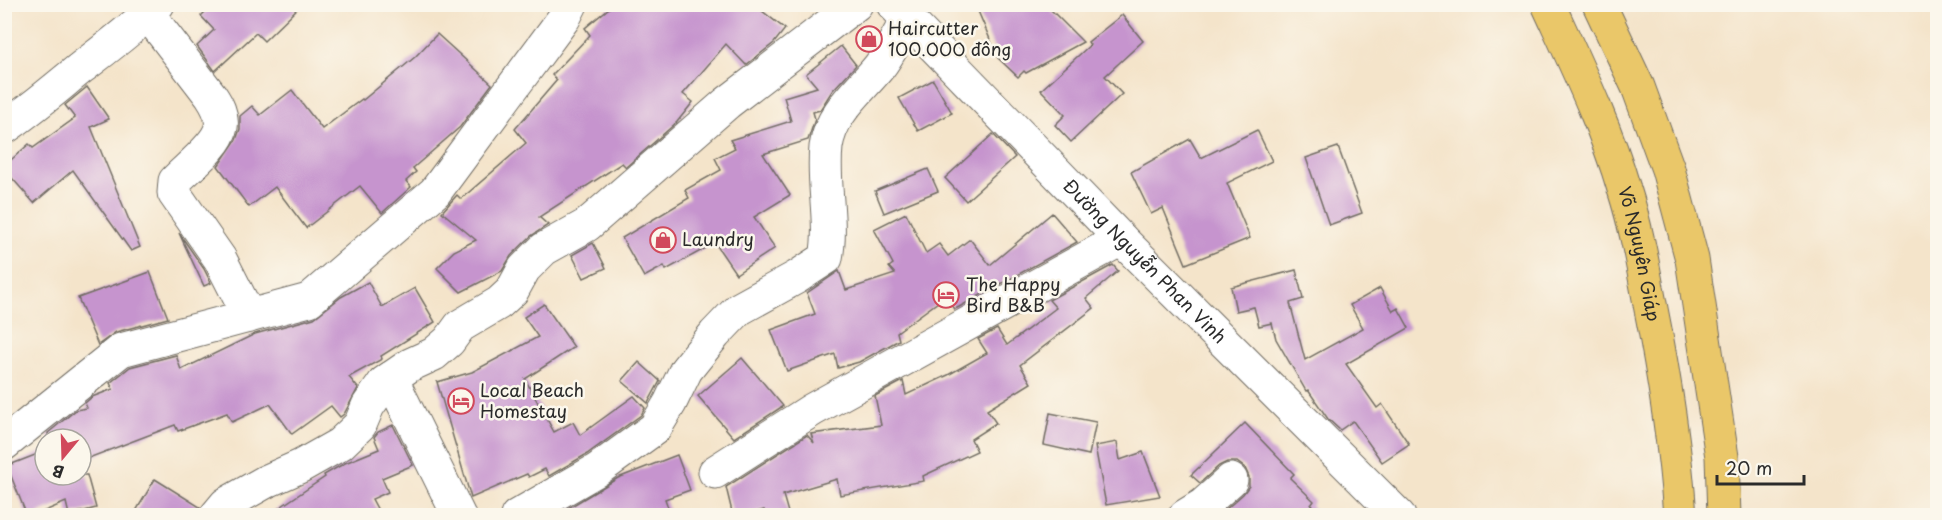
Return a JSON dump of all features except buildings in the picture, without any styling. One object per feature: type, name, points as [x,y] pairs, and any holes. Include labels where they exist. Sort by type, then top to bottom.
[{"type":"main road","name":"Võ Nguyên Giáp","points":[[1548,4],[1587,88],[1624,189],[1644,271],[1661,358],[1675,451],[1680,516]]},
{"type":"main road","points":[[1599,4],[1642,98],[1668,169],[1692,260],[1722,457],[1724,516]]},
{"type":"street","points":[[4,444],[121,350],[309,300],[435,192],[564,18],[571,4]]},
{"type":"street","points":[[216,516],[226,504],[340,444],[360,425],[368,406],[384,383],[410,365],[434,354],[449,341],[460,326],[499,303],[512,291],[524,269],[544,249],[587,225],[727,103],[856,4]]},
{"type":"street","points":[[4,128],[38,105],[81,68],[126,35],[153,9],[220,110],[221,127],[213,143],[175,181],[174,193],[220,259],[249,316]]},
{"type":"street","points":[[518,516],[597,470],[655,428],[686,370],[739,309],[826,258],[829,244],[825,175],[826,146],[832,123],[851,96],[880,66],[900,12]]},
{"type":"street","name":"Đường Nguyễn Phan Vinh","points":[[900,12],[1121,239],[1400,516]]},
{"type":"street","points":[[715,472],[822,404],[1121,239]]},
{"type":"street","points":[[390,378],[459,516]]},
{"type":"street","points":[[1185,516],[1203,505],[1231,480]]},
{"type":"place","name":"Haircutter 100.000 đông","points":[[869,39]]},
{"type":"place","name":"Laundry","points":[[663,240]]},
{"type":"place","name":"The Happy Bird B&B","points":[[946,295]]},
{"type":"place","name":"Local Beach Homestay","points":[[461,401]]}]
